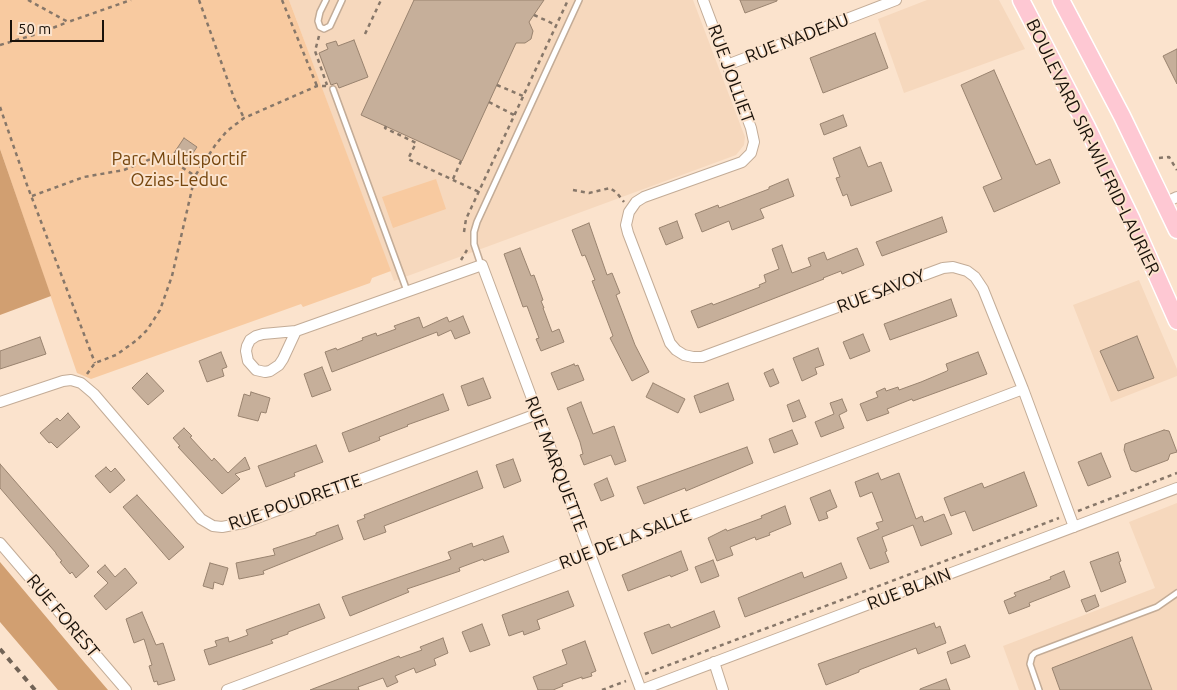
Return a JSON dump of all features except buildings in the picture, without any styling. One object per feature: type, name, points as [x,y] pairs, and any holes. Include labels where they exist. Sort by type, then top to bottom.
[{"type":"main road","name":"BOULEVARD SIR-WILFRID-LAURIER","points":[[1021,0],[1092,136],[1177,321]]},
{"type":"main road","name":"BOULEVARD SIR-WILFRID-LAURIER","points":[[1061,0],[1173,212]]},
{"type":"street","name":"RUE JOLLIET","points":[[631,208],[644,197],[742,162],[752,150],[754,142],[752,132],[703,0]]},
{"type":"street","name":"RUE NADEAU","points":[[727,64],[896,0]]},
{"type":"street","name":"RUE SAVOY","points":[[631,208],[626,220],[628,233],[668,338],[676,350],[684,355],[698,358],[936,270],[953,267],[967,271],[975,276],[981,284],[1023,389],[1074,527]]},
{"type":"street","points":[[296,331],[283,359],[279,365],[270,371],[256,370],[248,361],[247,346],[250,340],[256,336],[296,331],[482,266]]},
{"type":"street","name":"RUE MARQUETTE","points":[[482,266],[641,690]]},
{"type":"street","name":"RUE POUDRETTE","points":[[0,402],[67,380],[84,386],[94,394],[201,519],[213,526],[222,527],[243,523],[537,414]]},
{"type":"street","name":"RUE DE LA SALLE","points":[[227,690],[1023,389]]},
{"type":"street","name":"RUE BLAIN","points":[[641,690],[1177,488]]},
{"type":"street","name":"RUE FOREST","points":[[0,543],[126,690]]},
{"type":"street","points":[[714,662],[723,690]]},
{"type":"lane","points":[[326,0],[318,17],[318,24],[326,29],[330,26],[342,0]]},
{"type":"lane","points":[[482,266],[474,244],[474,232],[477,222],[579,0]]},
{"type":"lane","points":[[330,87],[408,292]]},
{"type":"lane","points":[[1039,690],[1030,664],[1035,653],[1157,607],[1177,593]]},
{"type":"path","points":[[28,0],[68,22]]},
{"type":"path","points":[[0,45],[37,34],[131,0]]},
{"type":"path","points":[[199,0],[234,98],[244,118]]},
{"type":"path","points":[[0,107],[95,363],[116,355],[137,340],[160,310],[172,276],[194,176],[216,144],[227,131],[244,118],[317,86],[282,0]]},
{"type":"path","points":[[365,34],[381,0]]},
{"type":"path","points":[[534,15],[556,25]]},
{"type":"path","points":[[322,28],[315,51],[330,87]]},
{"type":"path","points":[[497,85],[523,96]]},
{"type":"path","points":[[489,102],[514,116]]},
{"type":"path","points":[[386,126],[385,128],[417,142],[408,159],[479,192]]},
{"type":"path","points":[[32,196],[84,177],[124,170],[158,156],[168,158],[194,176]]},
{"type":"path","points":[[1162,157],[1171,158],[1177,170]]},
{"type":"path","points":[[453,180],[461,161]]},
{"type":"path","points":[[573,190],[589,193],[610,188],[631,208]]},
{"type":"path","points":[[1084,508],[1177,474]]},
{"type":"path","name":"RUE BLAIN","points":[[651,672],[1054,519]]},
{"type":"path","points":[[602,690],[620,683]]},
{"type":"shaded area","points":[[289,0],[693,0],[745,137],[744,145],[736,155],[394,281]]},
{"type":"shaded area","points":[[927,0],[999,0],[1025,49],[904,93],[878,19]]},
{"type":"shaded area","points":[[0,149],[51,296],[0,315]]},
{"type":"shaded area","points":[[1139,280],[1177,369],[1177,376],[1111,402],[1073,305]]},
{"type":"shaded area","points":[[1177,503],[1177,690],[1019,690],[1003,646],[1155,588],[1129,522]]},
{"type":"shaded area","points":[[0,562],[108,690],[58,690],[0,622]]},
{"type":"green space","name":"Parc Multisportif Ozias-Leduc","points":[[0,0],[289,0],[391,271],[372,278],[370,283],[303,307],[301,304],[91,379],[77,373],[0,149]]},
{"type":"green space","points":[[436,179],[446,209],[393,228],[382,197]]},
{"type":"railway","points":[[0,649],[35,690]]}]
